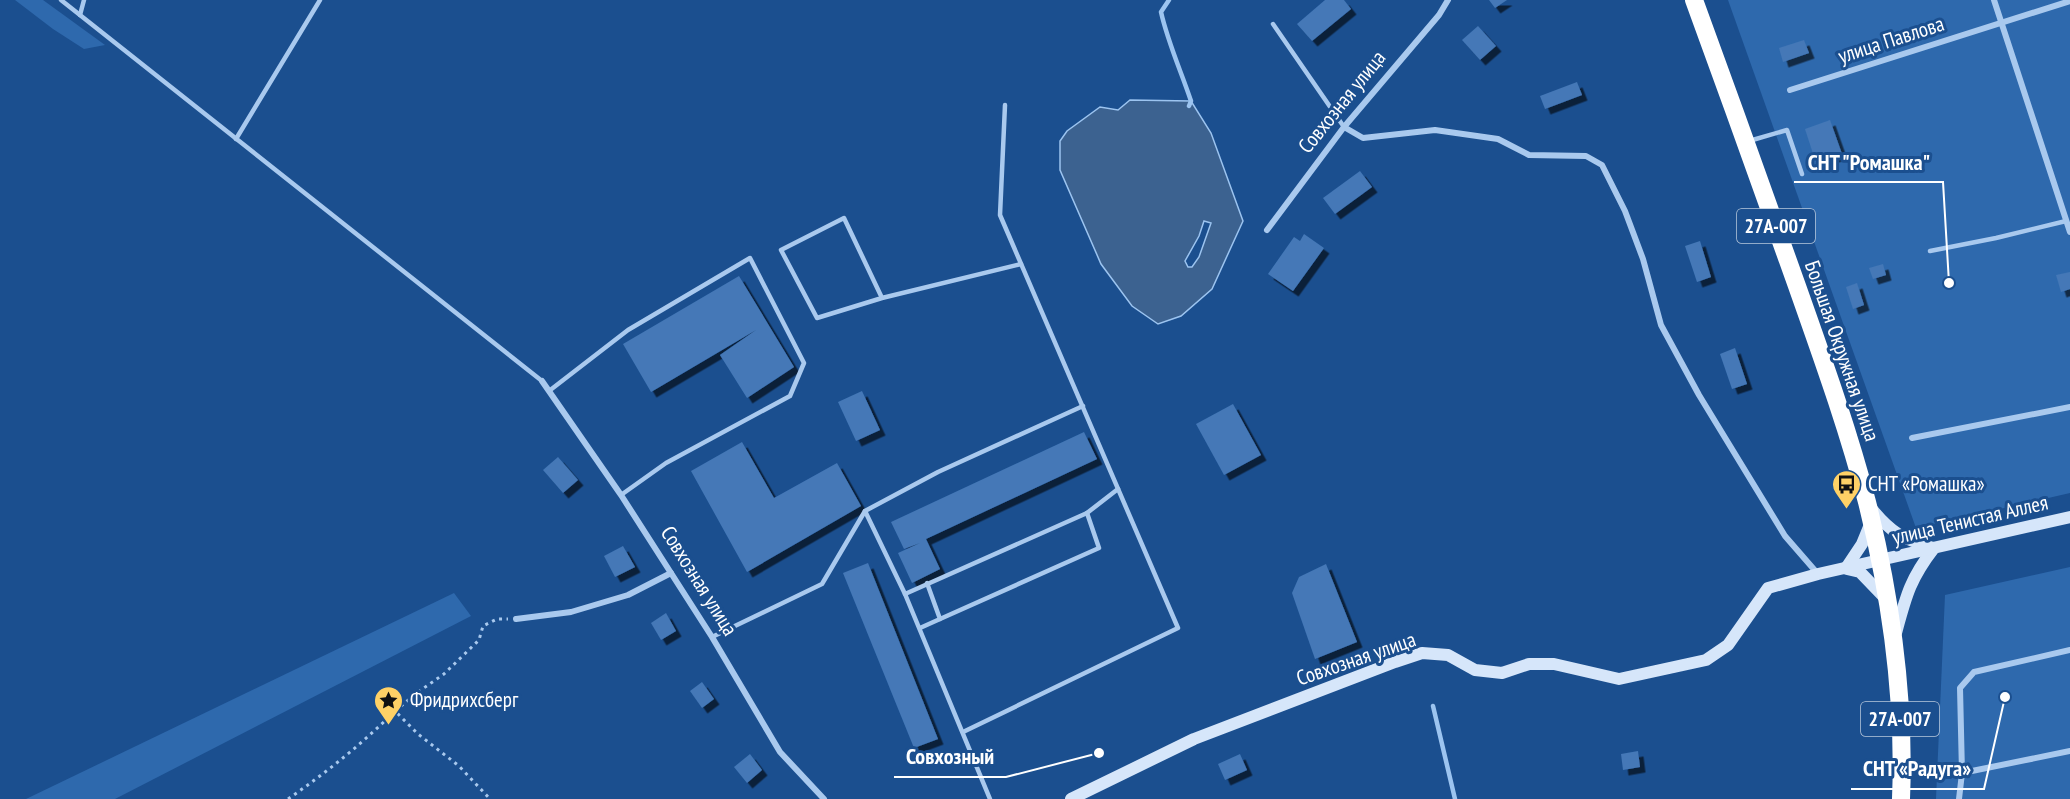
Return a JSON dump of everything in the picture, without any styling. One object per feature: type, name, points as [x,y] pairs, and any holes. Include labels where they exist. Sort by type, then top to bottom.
[{"type":"highway","name":"Большая Окружная улица","points":[[1694,0],[1848,436],[1867,503],[1894,639],[1903,758],[1901,799]]},
{"type":"street","name":"Совхозная улица","points":[[1267,230],[1344,127],[1439,15],[1448,0]]},
{"type":"street","points":[[1994,0],[2070,232]]},
{"type":"street","name":"улица Павлова","points":[[1790,90],[2070,2]]},
{"type":"street","points":[[1344,127],[1363,138],[1435,130],[1498,139],[1529,155],[1586,156],[1602,165],[1633,230],[1661,325],[1699,394],[1785,536],[1818,574]]},
{"type":"street","name":"Совхозная улица","points":[[542,381],[621,495],[712,637],[780,752],[824,799]]},
{"type":"street","points":[[1912,438],[2070,407]]},
{"type":"street","points":[[1867,503],[1885,525],[1897,535],[1934,548],[1910,583],[1894,639]]},
{"type":"street","name":"улица Тенистая Аллея","points":[[1879,561],[2070,517]]},
{"type":"street","points":[[1871,522],[1862,544],[1846,568],[1860,572],[1886,599]]},
{"type":"street","name":"Совхозная улица","points":[[1071,799],[1194,739],[1422,653],[1448,655],[1475,670],[1502,673],[1529,664],[1554,664],[1619,679],[1706,660],[1728,645],[1768,588],[1879,561]]},
{"type":"street","points":[[516,619],[571,612],[628,595],[671,573]]},
{"type":"street","points":[[1959,799],[1962,773],[1960,688],[1974,672],[2070,650]]},
{"type":"street","points":[[1962,773],[2070,751]]},
{"type":"lane","points":[[61,0],[542,381]]},
{"type":"lane","points":[[80,15],[84,0]]},
{"type":"lane","points":[[237,139],[320,0]]},
{"type":"lane","points":[[1273,24],[1344,127]]},
{"type":"lane","points":[[963,732],[1178,628],[1000,215],[1005,105]]},
{"type":"lane","points":[[1746,142],[1787,130],[1802,174]]},
{"type":"lane","points":[[882,298],[844,218],[781,250],[817,318],[882,298],[1021,264]]},
{"type":"lane","points":[[1930,251],[2066,221]]},
{"type":"lane","points":[[549,391],[628,330],[750,258],[804,363],[790,396],[666,463],[621,495]]},
{"type":"lane","points":[[712,637],[822,584],[865,511],[938,472],[1083,406]]},
{"type":"lane","points":[[905,594],[1087,513],[1118,489]]},
{"type":"lane","points":[[865,511],[920,628],[990,799]]},
{"type":"lane","points":[[920,628],[1099,548],[1087,513]]},
{"type":"lane","points":[[927,583],[940,619]]},
{"type":"path","points":[[288,799],[319,778],[361,744],[418,692],[444,675],[479,640],[483,626],[497,618],[516,619]]},
{"type":"path","points":[[395,711],[418,735],[459,766],[490,799]]},
{"type":"shaded area","points":[[15,0],[43,0],[105,45],[84,49]]},
{"type":"shaded area","points":[[1728,0],[2070,0],[2070,493],[1916,528]]},
{"type":"shaded area","points":[[1130,100],[1191,101],[1211,133],[1243,221],[1212,289],[1181,316],[1158,324],[1132,306],[1101,264],[1060,170],[1060,141],[1067,131],[1100,107],[1118,110]],"holes":[[[1204,221],[1211,223],[1199,257],[1192,267],[1188,267],[1185,261],[1199,236]]]},
{"type":"shaded area","points":[[2070,567],[2070,799],[1936,799],[1945,595]]},
{"type":"shaded area","points":[[454,593],[471,616],[115,799],[26,799]]},
{"type":"building","points":[[1325,0],[1344,0],[1351,9],[1312,41],[1297,24]]},
{"type":"building","points":[[1489,0],[1507,0],[1495,8]]},
{"type":"building","points":[[1478,26],[1496,46],[1480,60],[1462,40]]},
{"type":"building","points":[[1804,40],[1809,53],[1783,62],[1779,48]]},
{"type":"building","points":[[1577,82],[1582,95],[1545,109],[1540,96]]},
{"type":"building","points":[[1830,120],[1842,154],[1816,163],[1805,129]]},
{"type":"building","points":[[1360,171],[1372,187],[1335,214],[1323,198]]},
{"type":"building","points":[[1304,234],[1324,248],[1293,291],[1268,274],[1294,237],[1300,241]]},
{"type":"building","points":[[1700,241],[1711,277],[1697,282],[1685,246]]},
{"type":"building","points":[[1883,264],[1886,275],[1873,279],[1869,268]]},
{"type":"building","points":[[2070,272],[2070,289],[2061,292],[2056,275]]},
{"type":"building","points":[[739,276],[794,367],[747,398],[720,355],[756,330],[651,392],[623,344]]},
{"type":"building","points":[[1857,283],[1864,305],[1853,309],[1846,287]]},
{"type":"building","points":[[1735,348],[1747,384],[1732,389],[1720,354]]},
{"type":"building","points":[[862,391],[880,430],[856,441],[838,402]]},
{"type":"building","points":[[1233,404],[1261,455],[1224,475],[1196,424]]},
{"type":"building","points":[[1084,432],[1097,459],[926,539],[940,569],[912,583],[898,553],[920,543],[904,549],[891,522]]},
{"type":"building","points":[[742,442],[774,498],[837,463],[861,506],[747,572],[691,471]]},
{"type":"building","points":[[558,457],[578,480],[563,493],[543,470]]},
{"type":"building","points":[[623,546],[635,567],[615,577],[604,556]]},
{"type":"building","points":[[868,563],[938,739],[914,748],[843,573]]},
{"type":"building","points":[[1326,564],[1357,642],[1315,659],[1292,593],[1299,577]]},
{"type":"building","points":[[666,613],[676,631],[661,640],[651,623]]},
{"type":"building","points":[[702,682],[714,699],[702,708],[690,691]]},
{"type":"building","points":[[1638,751],[1640,767],[1623,770],[1621,754]]},
{"type":"building","points":[[750,754],[762,770],[747,783],[734,767]]},
{"type":"building","points":[[1240,754],[1247,770],[1225,780],[1218,764]]},
{"type":"waterway","points":[[1169,0],[1161,12],[1191,101],[1189,106]]},
{"type":"waterway","points":[[1433,706],[1455,799]]},
{"type":"place","name":"СНТ \"Ромашка\"","points":[[1949,283]]},
{"type":"place","name":"СНТ «Ромашка»","points":[[1847,510]]},
{"type":"place","name":"СНТ «Радуга»","points":[[2005,697]]},
{"type":"place","name":"Фридрихсберг","points":[[389,726]]},
{"type":"place","name":"Совхозный","points":[[1099,753]]}]
